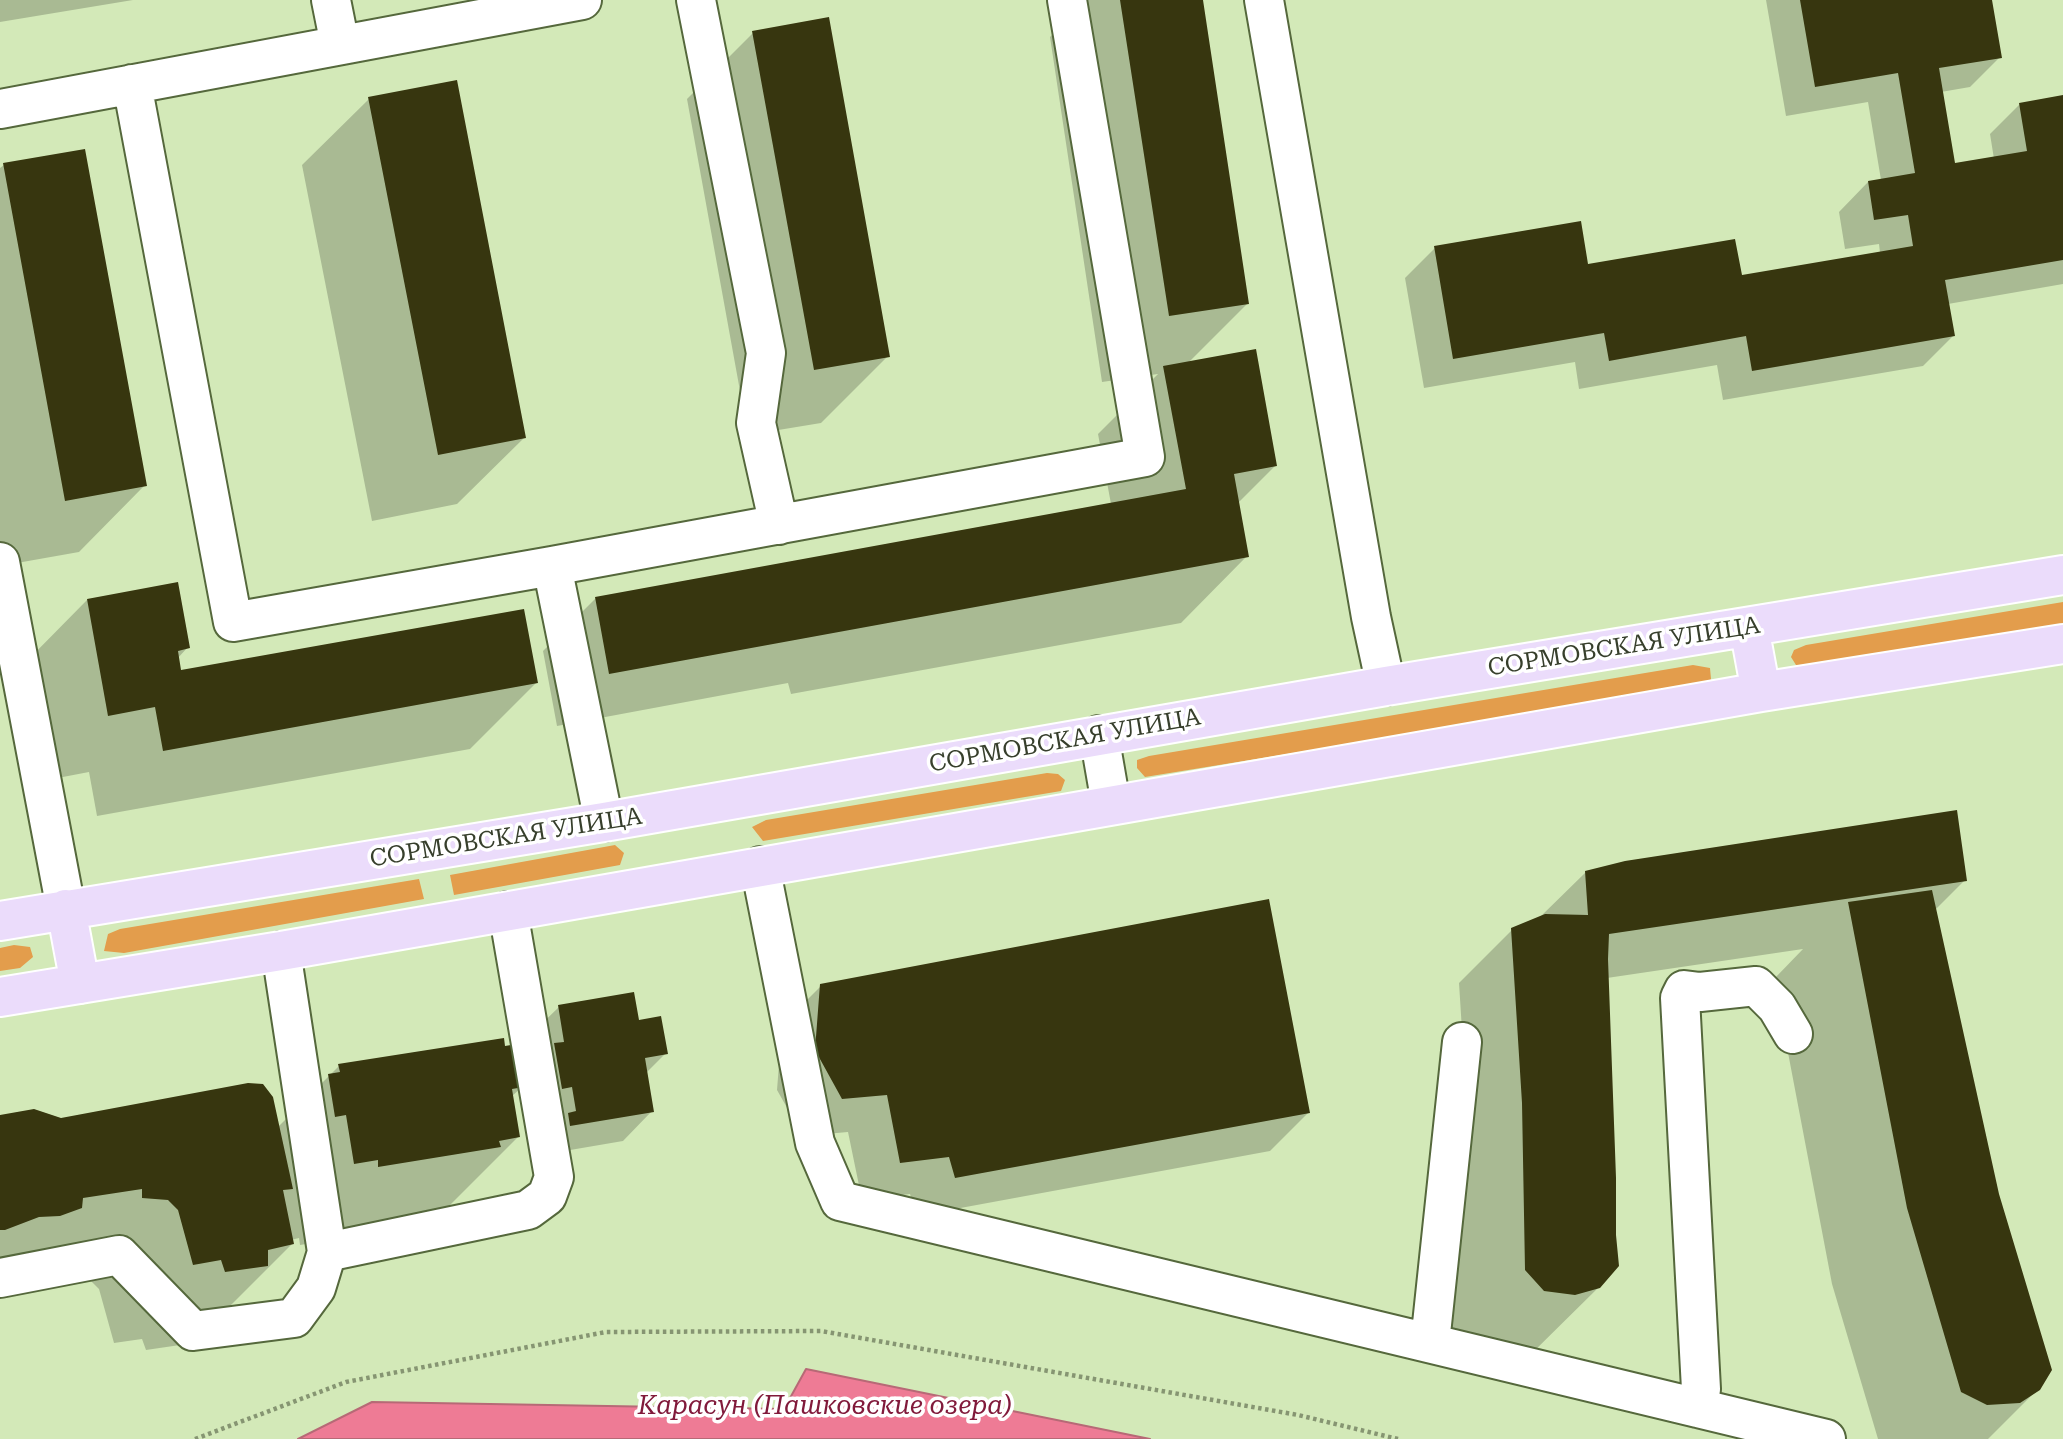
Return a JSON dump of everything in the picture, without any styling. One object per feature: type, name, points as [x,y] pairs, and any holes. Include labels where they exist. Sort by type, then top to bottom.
[{"type":"main road","name":"СОРМОВСКАЯ УЛИЦА","points":[[0,921],[604,822],[1386,686],[2063,575]]},
{"type":"main road","points":[[1749,627],[1762,692]]},
{"type":"main road","points":[[0,998],[1762,692],[2063,644]]},
{"type":"main road","points":[[66,909],[80,984]]},
{"type":"lane","points":[[331,0],[340,45]]},
{"type":"lane","points":[[0,109],[582,0]]},
{"type":"lane","points":[[696,0],[766,352],[756,423],[779,525]]},
{"type":"lane","points":[[132,85],[233,622],[1145,457],[1067,0]]},
{"type":"lane","points":[[1264,0],[1386,686]]},
{"type":"lane","points":[[0,562],[66,909]]},
{"type":"lane","points":[[552,566],[604,822]]},
{"type":"lane","points":[[1099,735],[1111,804]]},
{"type":"lane","points":[[760,866],[814,1143],[840,1201],[1826,1439]]},
{"type":"lane","points":[[327,1252],[528,1210],[547,1196],[554,1177],[508,911]]},
{"type":"lane","points":[[0,1278],[119,1255],[193,1331],[294,1318],[316,1288],[327,1252],[281,951]]},
{"type":"lane","points":[[1697,1408],[1701,1389],[1680,998],[1684,990],[1700,992],[1756,986],[1777,1007],[1793,1034]]},
{"type":"lane","points":[[1430,1343],[1462,1042]]},
{"type":"path","points":[[195,1439],[346,1382],[606,1332],[781,1331],[835,1334],[1298,1415],[1398,1439]]},
{"type":"shaded area","points":[[2063,602],[2063,625],[1808,667],[1796,665],[1791,657],[1794,650],[1806,645]]},
{"type":"shaded area","points":[[1693,665],[1710,668],[1711,679],[1707,686],[1145,777],[1137,768],[1137,760],[1149,756]]},
{"type":"shaded area","points":[[1047,773],[1058,774],[1065,780],[1061,791],[763,841],[752,827],[766,820]]},
{"type":"shaded area","points":[[615,845],[624,853],[620,865],[454,895],[450,875]]},
{"type":"shaded area","points":[[419,879],[424,899],[124,953],[104,951],[108,934],[120,929]]},
{"type":"shaded area","points":[[14,945],[30,947],[33,957],[20,968],[0,971],[0,948]]},
{"type":"water","name":"Карасун (Пашковские озера)","points":[[806,1369],[1150,1439],[298,1439],[372,1402],[784,1409]]},
{"type":"building","points":[[1120,0],[1203,0],[1249,304],[1169,316]]},
{"type":"building","points":[[1800,0],[1992,0],[2002,58],[1939,68],[1955,163],[2027,151],[2019,103],[2063,95],[2063,260],[1945,280],[1955,336],[1752,371],[1746,336],[1609,361],[1604,333],[1453,359],[1434,246],[1581,221],[1588,264],[1735,239],[1742,275],[1913,246],[1908,215],[1874,220],[1868,181],[1915,173],[1898,73],[1815,87]]},
{"type":"building","points":[[829,17],[890,357],[814,370],[752,31]]},
{"type":"building","points":[[457,80],[526,438],[438,455],[368,97]]},
{"type":"building","points":[[85,149],[147,486],[65,501],[3,163]]},
{"type":"building","points":[[1256,349],[1277,466],[1234,474],[1249,557],[609,674],[595,597],[1186,489],[1163,366]]},
{"type":"building","points":[[178,582],[190,648],[178,651],[181,670],[524,609],[538,683],[163,751],[155,707],[108,716],[87,599]]},
{"type":"building","points":[[1957,810],[1967,881],[1609,934],[1619,1266],[1600,1288],[1575,1295],[1544,1291],[1525,1270],[1522,1103],[1511,928],[1545,914],[1588,915],[1585,871],[1625,861]]},
{"type":"building","points":[[1932,890],[1999,1194],[2052,1370],[2040,1390],[2020,1403],[1987,1405],[1961,1392],[1907,1208],[1848,902]]},
{"type":"building","points":[[1269,899],[1310,1113],[955,1178],[949,1157],[900,1163],[887,1095],[842,1099],[815,1050],[820,984]]},
{"type":"building","points":[[634,992],[639,1020],[661,1016],[668,1054],[645,1058],[654,1112],[570,1126],[568,1113],[576,1111],[572,1087],[562,1089],[554,1043],[564,1042],[558,1005]]},
{"type":"building","points":[[504,1038],[505,1046],[517,1044],[524,1087],[512,1089],[520,1137],[499,1141],[501,1147],[378,1167],[378,1160],[354,1164],[346,1115],[335,1117],[328,1074],[340,1072],[338,1064]]},
{"type":"building","points":[[248,1083],[263,1084],[273,1097],[293,1189],[283,1190],[294,1244],[268,1250],[268,1266],[225,1272],[221,1260],[193,1265],[178,1210],[168,1200],[142,1198],[142,1189],[83,1198],[82,1208],[60,1216],[39,1217],[0,1230],[0,1115],[34,1109],[61,1118]]}]
